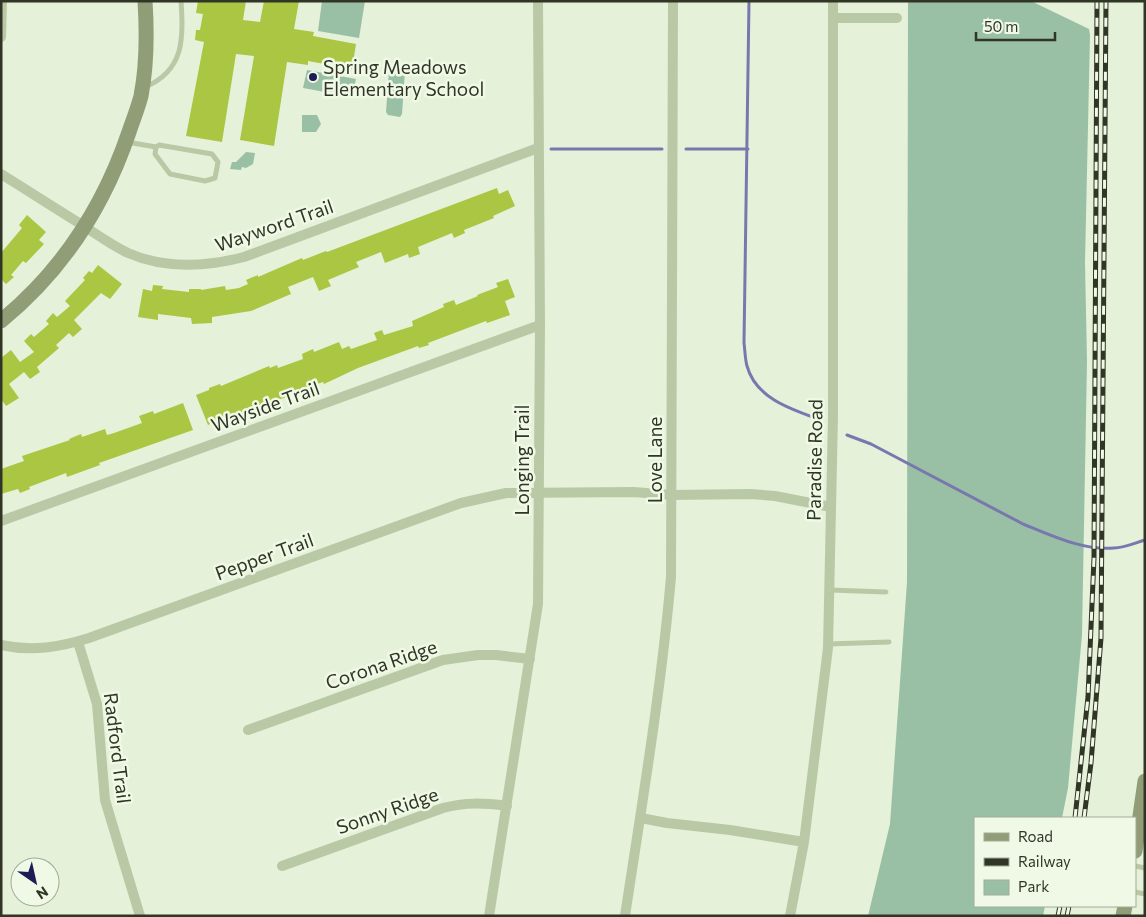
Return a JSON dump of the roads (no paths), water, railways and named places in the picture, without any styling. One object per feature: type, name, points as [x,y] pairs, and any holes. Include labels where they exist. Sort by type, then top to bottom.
[{"type":"street","points":[[1,37],[2,1]]},
{"type":"street","points":[[1,320],[15,310],[44,280],[70,248],[99,204],[112,177],[141,96],[146,54],[145,1]]},
{"type":"street","name":"Longing Trail","points":[[489,916],[538,604],[540,325],[538,1]]},
{"type":"street","name":"Love Lane","points":[[625,916],[665,647],[671,578],[673,1]]},
{"type":"street","name":"Paradise Road","points":[[790,916],[804,842],[828,644],[832,441],[833,1]]},
{"type":"street","points":[[833,18],[897,18]]},
{"type":"street","name":"Wayword Trail","points":[[1,174],[128,253],[158,262],[190,266],[220,263],[244,257],[538,148]]},
{"type":"street","name":"Wayside Trail","points":[[1,521],[540,325]]},
{"type":"street","name":"Pepper Trail","points":[[1,645],[23,649],[38,649],[53,648],[78,642],[461,503],[506,493],[634,492],[672,495],[759,495],[775,496],[831,507]]},
{"type":"street","name":"Radford Trail","points":[[78,642],[96,704],[105,800],[140,916]]},
{"type":"street","name":"Corona Ridge","points":[[248,730],[443,660],[478,655],[530,659]]},
{"type":"street","points":[[1136,844],[1145,781]]},
{"type":"street","name":"Sonny Ridge","points":[[282,866],[461,803],[481,802],[507,806]]},
{"type":"street","points":[[641,818],[804,842]]},
{"type":"lane","points":[[142,88],[162,78],[172,69],[181,43],[181,1]]},
{"type":"lane","points":[[126,142],[156,147],[159,145],[212,154],[218,162],[215,178],[205,181],[170,174],[155,154],[156,147]]},
{"type":"lane","points":[[830,590],[886,592]]},
{"type":"lane","points":[[828,644],[888,642]]},
{"type":"waterway","points":[[749,1],[744,343],[747,366],[758,387],[767,395],[777,402],[821,420]]},
{"type":"waterway","points":[[551,149],[662,149]]},
{"type":"waterway","points":[[686,149],[748,149]]},
{"type":"waterway","points":[[847,435],[871,444],[1023,524],[1056,537],[1079,545],[1102,548],[1122,547],[1145,540]]},
{"type":"railway","points":[[1075,817],[1088,697],[1094,558],[1097,1]]},
{"type":"railway","points":[[1084,817],[1091,763],[1101,638],[1106,1]]},
{"type":"railway","points":[[1058,916],[1060,907]]},
{"type":"railway","points":[[1067,916],[1069,907]]},
{"type":"place","name":"Spring Meadows Elementary School","points":[[313,77]]}]
